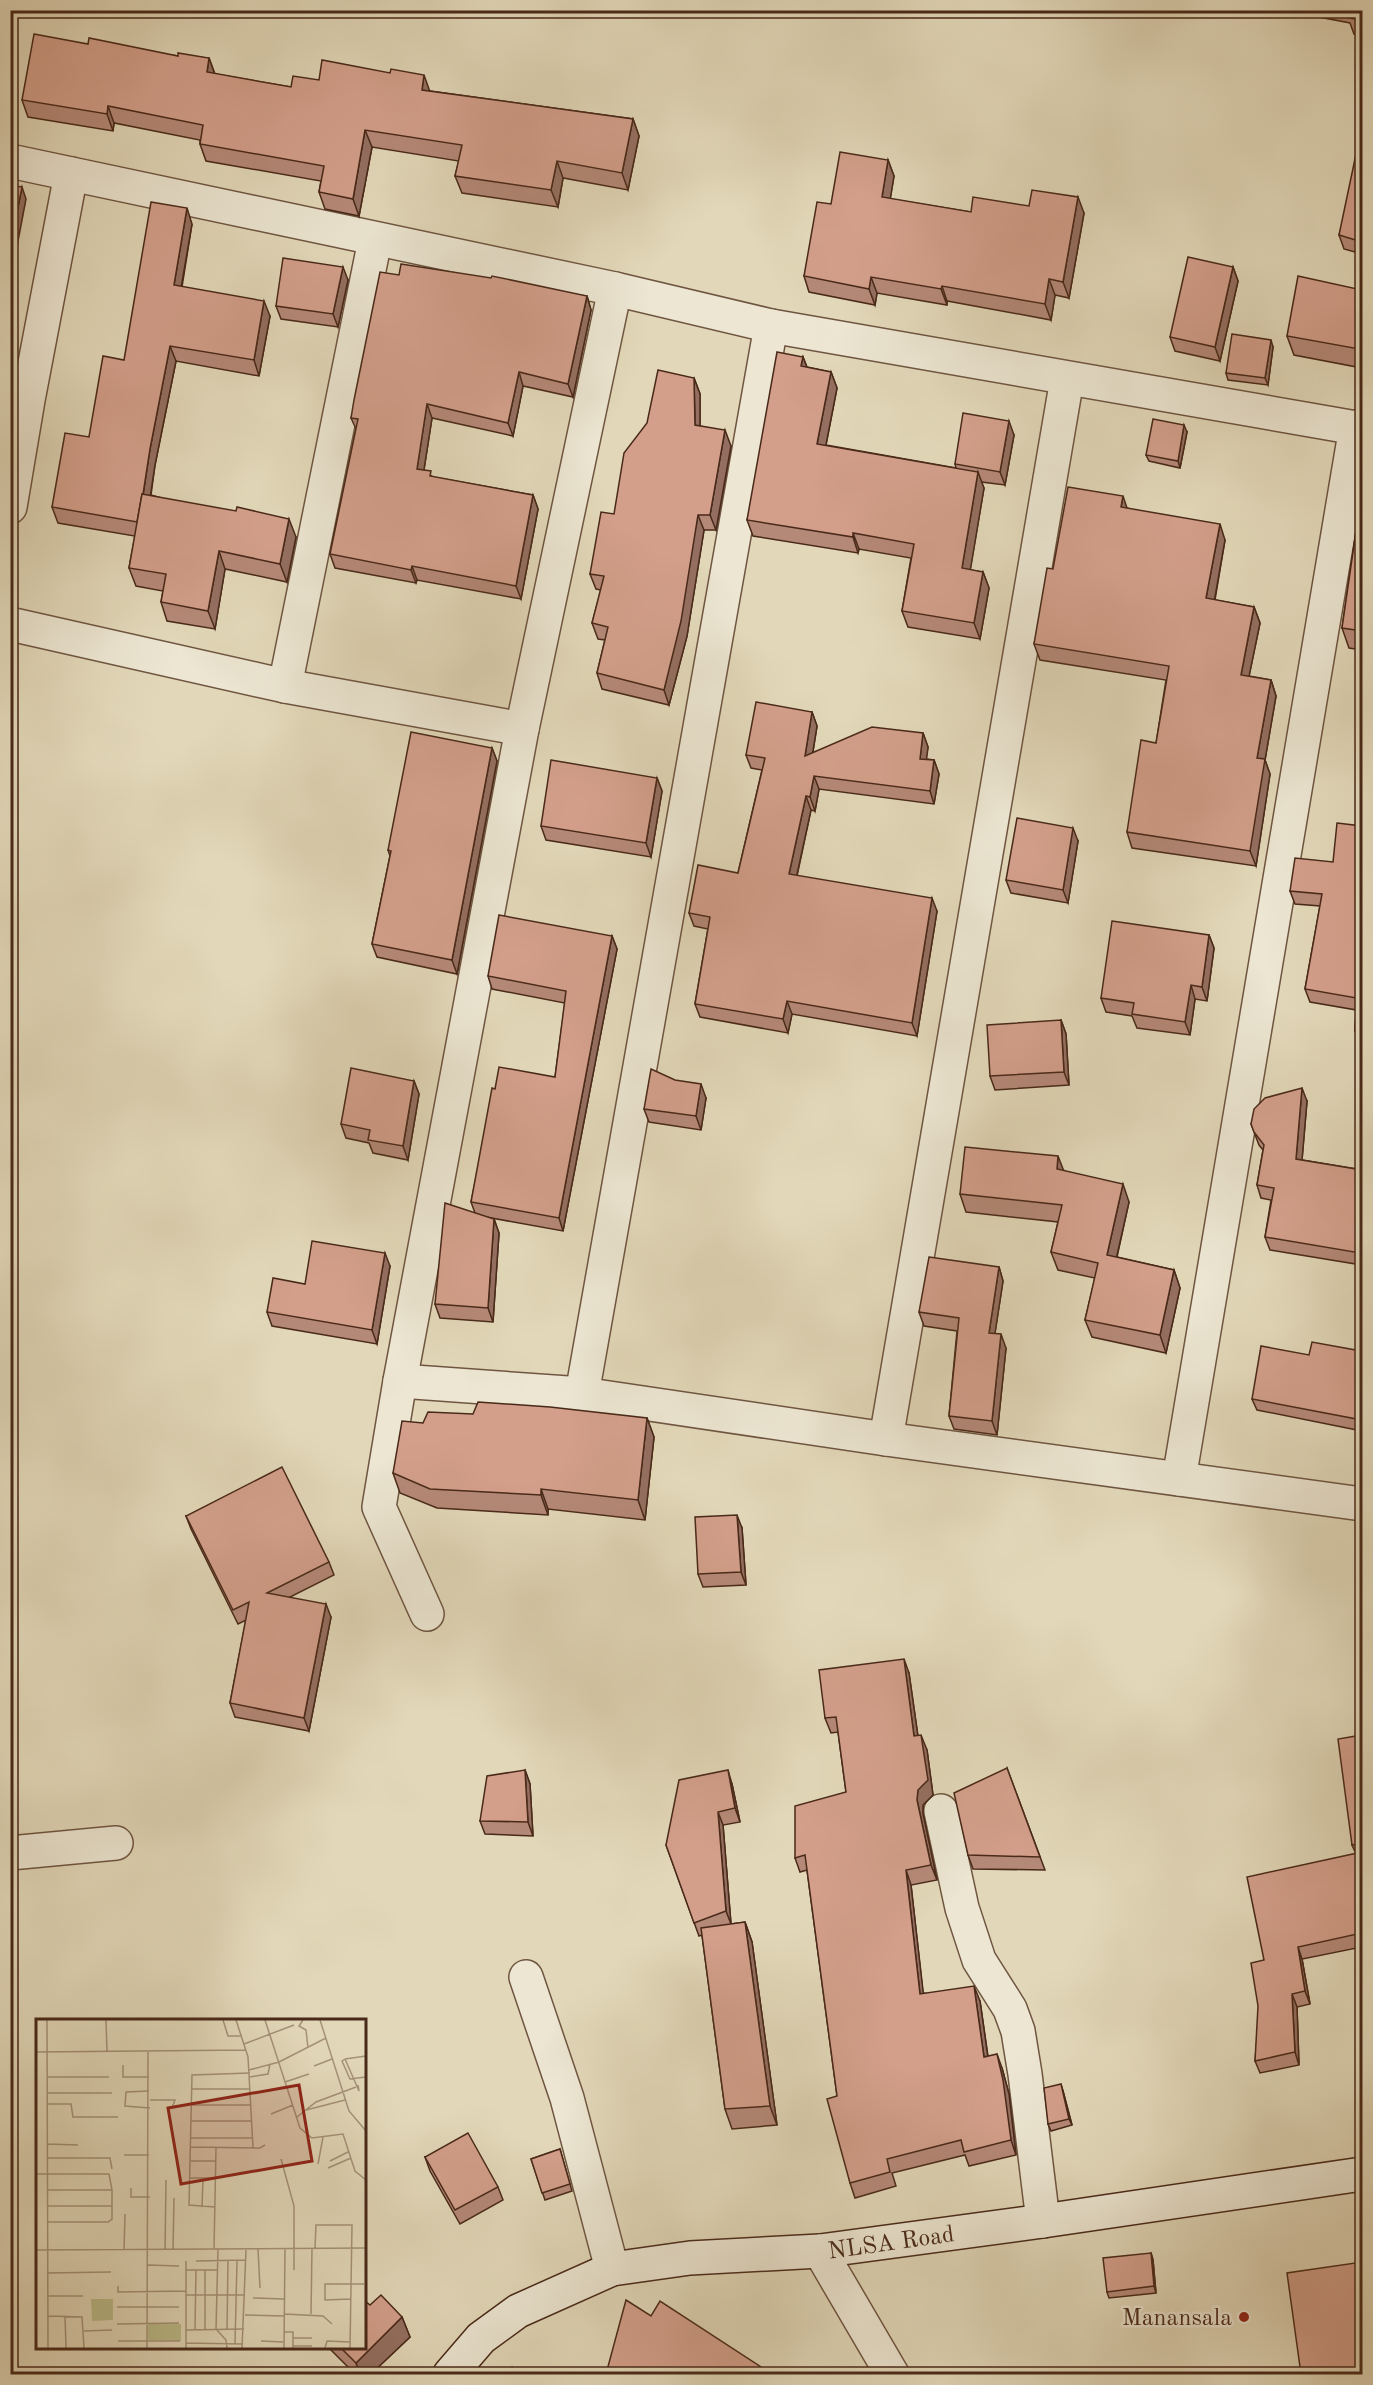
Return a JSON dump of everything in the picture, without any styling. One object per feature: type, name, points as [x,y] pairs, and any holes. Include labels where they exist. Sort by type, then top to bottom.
[{"type":"street","points":[[10,160],[615,290],[771,326],[1359,428],[1179,1479]]},
{"type":"street","points":[[10,507],[19,398],[71,174]]},
{"type":"street","points":[[285,686],[375,240]]},
{"type":"street","points":[[427,1614],[379,1507],[400,1381],[522,729],[615,290]]},
{"type":"street","points":[[582,1394],[771,326]]},
{"type":"street","points":[[886,1439],[1067,379]]},
{"type":"street","points":[[10,624],[285,686],[522,729]]},
{"type":"street","points":[[400,1381],[582,1394],[886,1439],[1362,1504]]},
{"type":"street","points":[[941,1811],[962,1908],[979,1960],[1010,2009],[1018,2031],[1043,2222]]},
{"type":"street","points":[[10,1853],[116,1843]]},
{"type":"street","points":[[526,1977],[567,2098],[612,2269]]},
{"type":"street","name":"NLSA Road","points":[[450,2374],[481,2338],[518,2311],[612,2269],[690,2258],[820,2251],[1043,2222],[1362,2174]]},
{"type":"street","points":[[820,2251],[892,2374]]},
{"type":"building","points":[[1350,10],[1362,10],[1362,20],[1349,18]]},
{"type":"building","points":[[34,34],[88,44],[89,38],[178,56],[178,53],[209,58],[207,72],[291,87],[293,76],[319,80],[322,60],[390,73],[391,69],[424,75],[422,90],[633,119],[622,173],[557,161],[551,190],[455,176],[462,145],[365,130],[353,199],[319,192],[324,166],[200,144],[203,125],[108,106],[107,114],[22,100]]},
{"type":"building","points":[[840,152],[888,160],[882,197],[971,212],[973,197],[1029,206],[1032,190],[1078,197],[1063,282],[1049,279],[1045,304],[942,286],[941,289],[871,277],[869,289],[804,276],[817,202],[831,204]]},
{"type":"building","points":[[1356,154],[1362,156],[1362,242],[1339,235]]},
{"type":"building","points":[[10,185],[22,187],[10,247]]},
{"type":"building","points":[[151,202],[187,208],[174,285],[264,301],[254,360],[170,346],[137,522],[52,507],[65,433],[89,437],[103,356],[124,360]]},
{"type":"building","points":[[1188,257],[1233,267],[1215,347],[1170,337]]},
{"type":"building","points":[[283,258],[343,267],[333,314],[276,306]]},
{"type":"building","points":[[401,264],[491,278],[492,276],[587,296],[568,384],[519,372],[508,423],[427,404],[417,469],[431,471],[430,476],[533,495],[516,586],[412,566],[411,570],[330,554],[358,419],[351,418],[380,272],[399,275]]},
{"type":"building","points":[[1298,276],[1362,290],[1362,332],[1359,349],[1287,336]]},
{"type":"building","points":[[1232,334],[1271,340],[1265,378],[1226,373]]},
{"type":"building","points":[[777,352],[803,357],[801,366],[831,372],[817,444],[978,472],[962,568],[983,572],[974,623],[902,611],[914,544],[853,533],[853,537],[747,520]]},
{"type":"building","points":[[658,370],[694,378],[695,425],[725,430],[710,515],[698,515],[681,621],[664,690],[597,673],[608,627],[592,623],[604,576],[590,574],[601,512],[614,514],[624,453],[647,423]]},
{"type":"building","points":[[963,413],[1009,421],[1000,472],[955,464]]},
{"type":"building","points":[[1153,419],[1184,425],[1178,461],[1146,455]]},
{"type":"building","points":[[1068,487],[1123,496],[1121,507],[1220,524],[1206,598],[1254,607],[1241,675],[1271,680],[1257,758],[1265,759],[1250,851],[1127,832],[1141,740],[1156,743],[1169,666],[1034,644],[1047,568],[1053,569]]},
{"type":"building","points":[[1362,490],[1362,631],[1342,628]]},
{"type":"building","points":[[142,494],[236,511],[237,507],[289,519],[280,564],[219,551],[208,611],[161,602],[166,574],[129,568]]},
{"type":"building","points":[[756,702],[812,712],[805,756],[872,727],[923,733],[920,759],[934,760],[930,791],[814,776],[810,797],[806,796],[789,874],[932,898],[912,1023],[787,1001],[783,1019],[695,1004],[710,917],[689,913],[698,865],[738,873],[765,758],[746,755]]},
{"type":"building","points":[[411,732],[492,748],[452,960],[372,944],[391,851],[388,850]]},
{"type":"building","points":[[551,760],[657,778],[646,843],[541,826]]},
{"type":"building","points":[[1017,818],[1073,828],[1063,890],[1006,880]]},
{"type":"building","points":[[1337,823],[1362,826],[1362,1032],[1355,1031],[1357,998],[1305,989],[1322,894],[1290,891],[1295,858],[1333,862]]},
{"type":"building","points":[[499,915],[612,936],[559,1218],[471,1202],[492,1088],[495,1089],[499,1067],[555,1077],[566,991],[488,976]]},
{"type":"building","points":[[1112,921],[1209,935],[1202,987],[1191,985],[1185,1022],[1132,1014],[1134,1003],[1101,998]]},
{"type":"building","points":[[1061,1020],[1064,1072],[990,1076],[987,1025]]},
{"type":"building","points":[[351,1068],[414,1081],[403,1146],[368,1140],[370,1130],[341,1124]]},
{"type":"building","points":[[651,1069],[675,1080],[701,1084],[696,1116],[644,1109]]},
{"type":"building","points":[[1302,1088],[1296,1159],[1362,1170],[1360,1253],[1265,1237],[1274,1188],[1257,1185],[1264,1145],[1251,1124],[1254,1109],[1265,1098]]},
{"type":"building","points":[[965,1147],[1058,1156],[1057,1169],[1123,1184],[1107,1255],[1174,1270],[1160,1335],[1085,1320],[1098,1263],[1051,1252],[1062,1205],[960,1194]]},
{"type":"building","points":[[445,1203],[494,1219],[488,1308],[435,1304]]},
{"type":"building","points":[[312,1241],[385,1253],[372,1330],[267,1312],[273,1278],[305,1284]]},
{"type":"building","points":[[929,1257],[999,1267],[989,1333],[1001,1334],[992,1421],[949,1416],[959,1318],[919,1312]]},
{"type":"building","points":[[1362,1299],[1362,1420],[1252,1399],[1261,1346],[1309,1355],[1312,1342],[1356,1350]]},
{"type":"building","points":[[478,1402],[550,1407],[647,1418],[638,1500],[541,1489],[541,1495],[430,1489],[393,1473],[402,1421],[423,1423],[428,1412],[473,1414]]},
{"type":"building","points":[[282,1467],[329,1562],[267,1593],[326,1604],[304,1718],[230,1703],[249,1602],[233,1610],[186,1516]]},
{"type":"building","points":[[737,1515],[741,1572],[698,1574],[695,1517]]},
{"type":"building","points":[[904,1659],[914,1736],[921,1735],[928,1780],[918,1790],[917,1800],[931,1865],[906,1870],[920,1994],[974,1986],[984,2057],[997,2054],[1011,2140],[964,2152],[961,2140],[887,2159],[890,2172],[850,2183],[827,2099],[837,2096],[805,1855],[795,1858],[795,1806],[846,1792],[836,1717],[825,1718],[819,1670]]},
{"type":"building","points":[[1362,1735],[1362,1843],[1352,1845],[1338,1739]]},
{"type":"building","points":[[1007,1768],[1040,1857],[968,1855],[954,1793]]},
{"type":"building","points":[[525,1770],[528,1822],[480,1821],[487,1776]]},
{"type":"building","points":[[728,1770],[735,1808],[718,1812],[726,1911],[694,1923],[666,1845],[679,1780]]},
{"type":"building","points":[[1362,1852],[1362,1933],[1298,1947],[1305,1991],[1292,1994],[1295,2052],[1255,2061],[1258,2006],[1251,1963],[1264,1960],[1247,1877]]},
{"type":"building","points":[[745,1922],[770,2106],[725,2109],[701,1928]]},
{"type":"building","points":[[1061,2084],[1069,2119],[1048,2124],[1044,2088]]},
{"type":"building","points":[[468,2133],[498,2187],[455,2210],[425,2157]]},
{"type":"building","points":[[560,2149],[570,2184],[542,2193],[531,2159]]},
{"type":"building","points":[[1151,2253],[1154,2286],[1107,2292],[1103,2258]]},
{"type":"building","points":[[1362,2262],[1362,2374],[1301,2374],[1287,2273]]},
{"type":"building","points":[[381,2295],[402,2317],[356,2363],[342,2349],[366,2349],[366,2302],[370,2305]]},
{"type":"building","points":[[626,2300],[651,2316],[660,2301],[772,2374],[606,2374]]},
{"type":"building","points":[[512,2367],[524,2374],[508,2374]]},
{"type":"place","name":"Manansala","points":[[1244,2317]]}]
